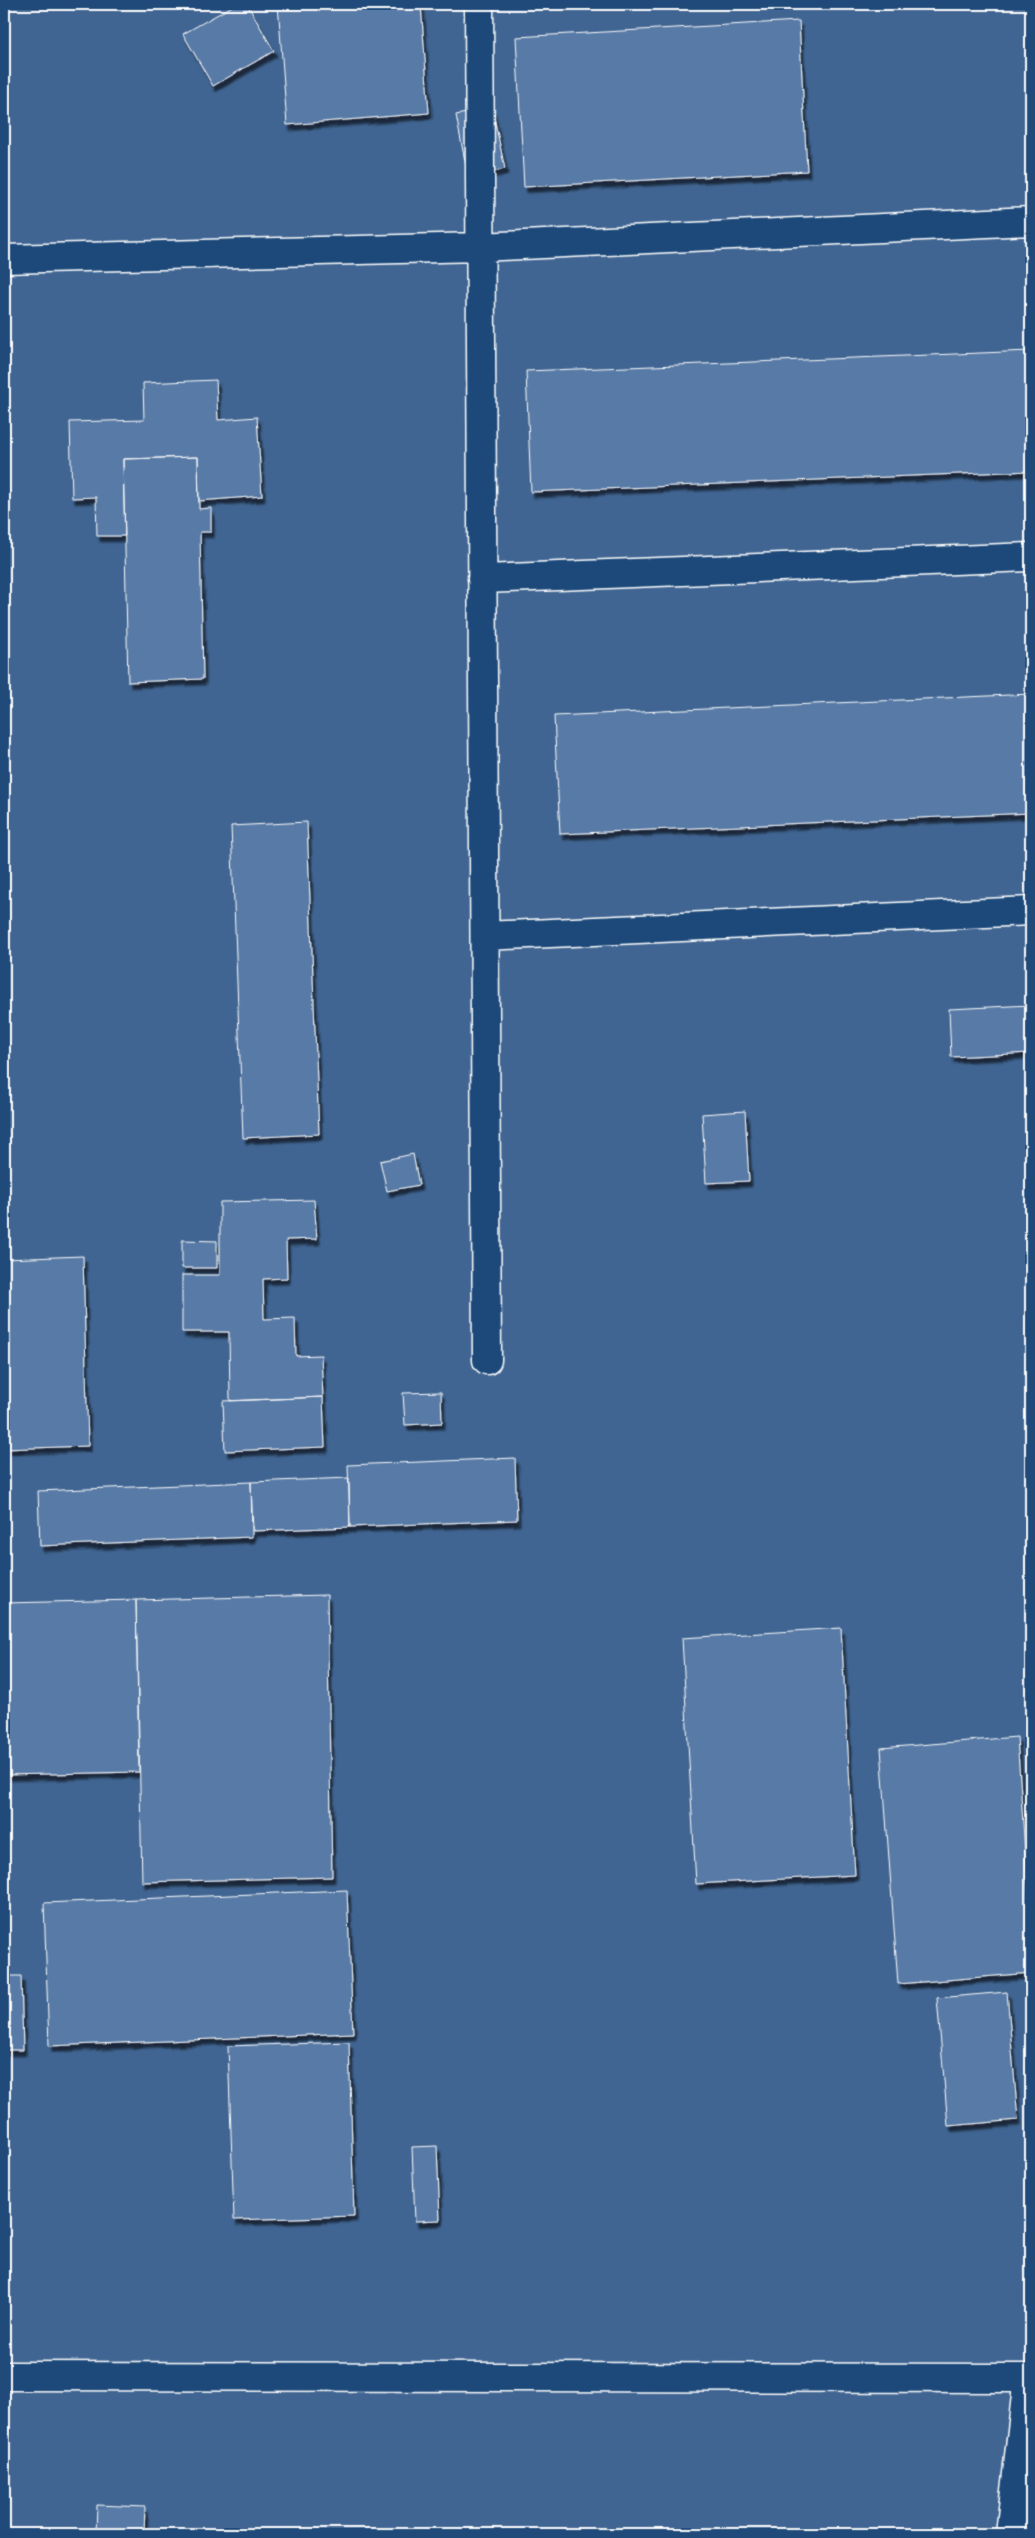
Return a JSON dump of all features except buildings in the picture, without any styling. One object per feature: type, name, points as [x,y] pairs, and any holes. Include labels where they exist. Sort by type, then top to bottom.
[{"type":"street","points":[[479,4],[487,1360]]},
{"type":"street","points":[[4,260],[480,247],[1031,221]]},
{"type":"street","points":[[482,579],[1031,557]]},
{"type":"street","points":[[485,936],[1031,911]]},
{"type":"street","points":[[4,2376],[1030,2378],[1010,2534]]},
{"type":"shaded area","points":[[4,4],[1031,4],[1031,2534],[4,2534]]}]
